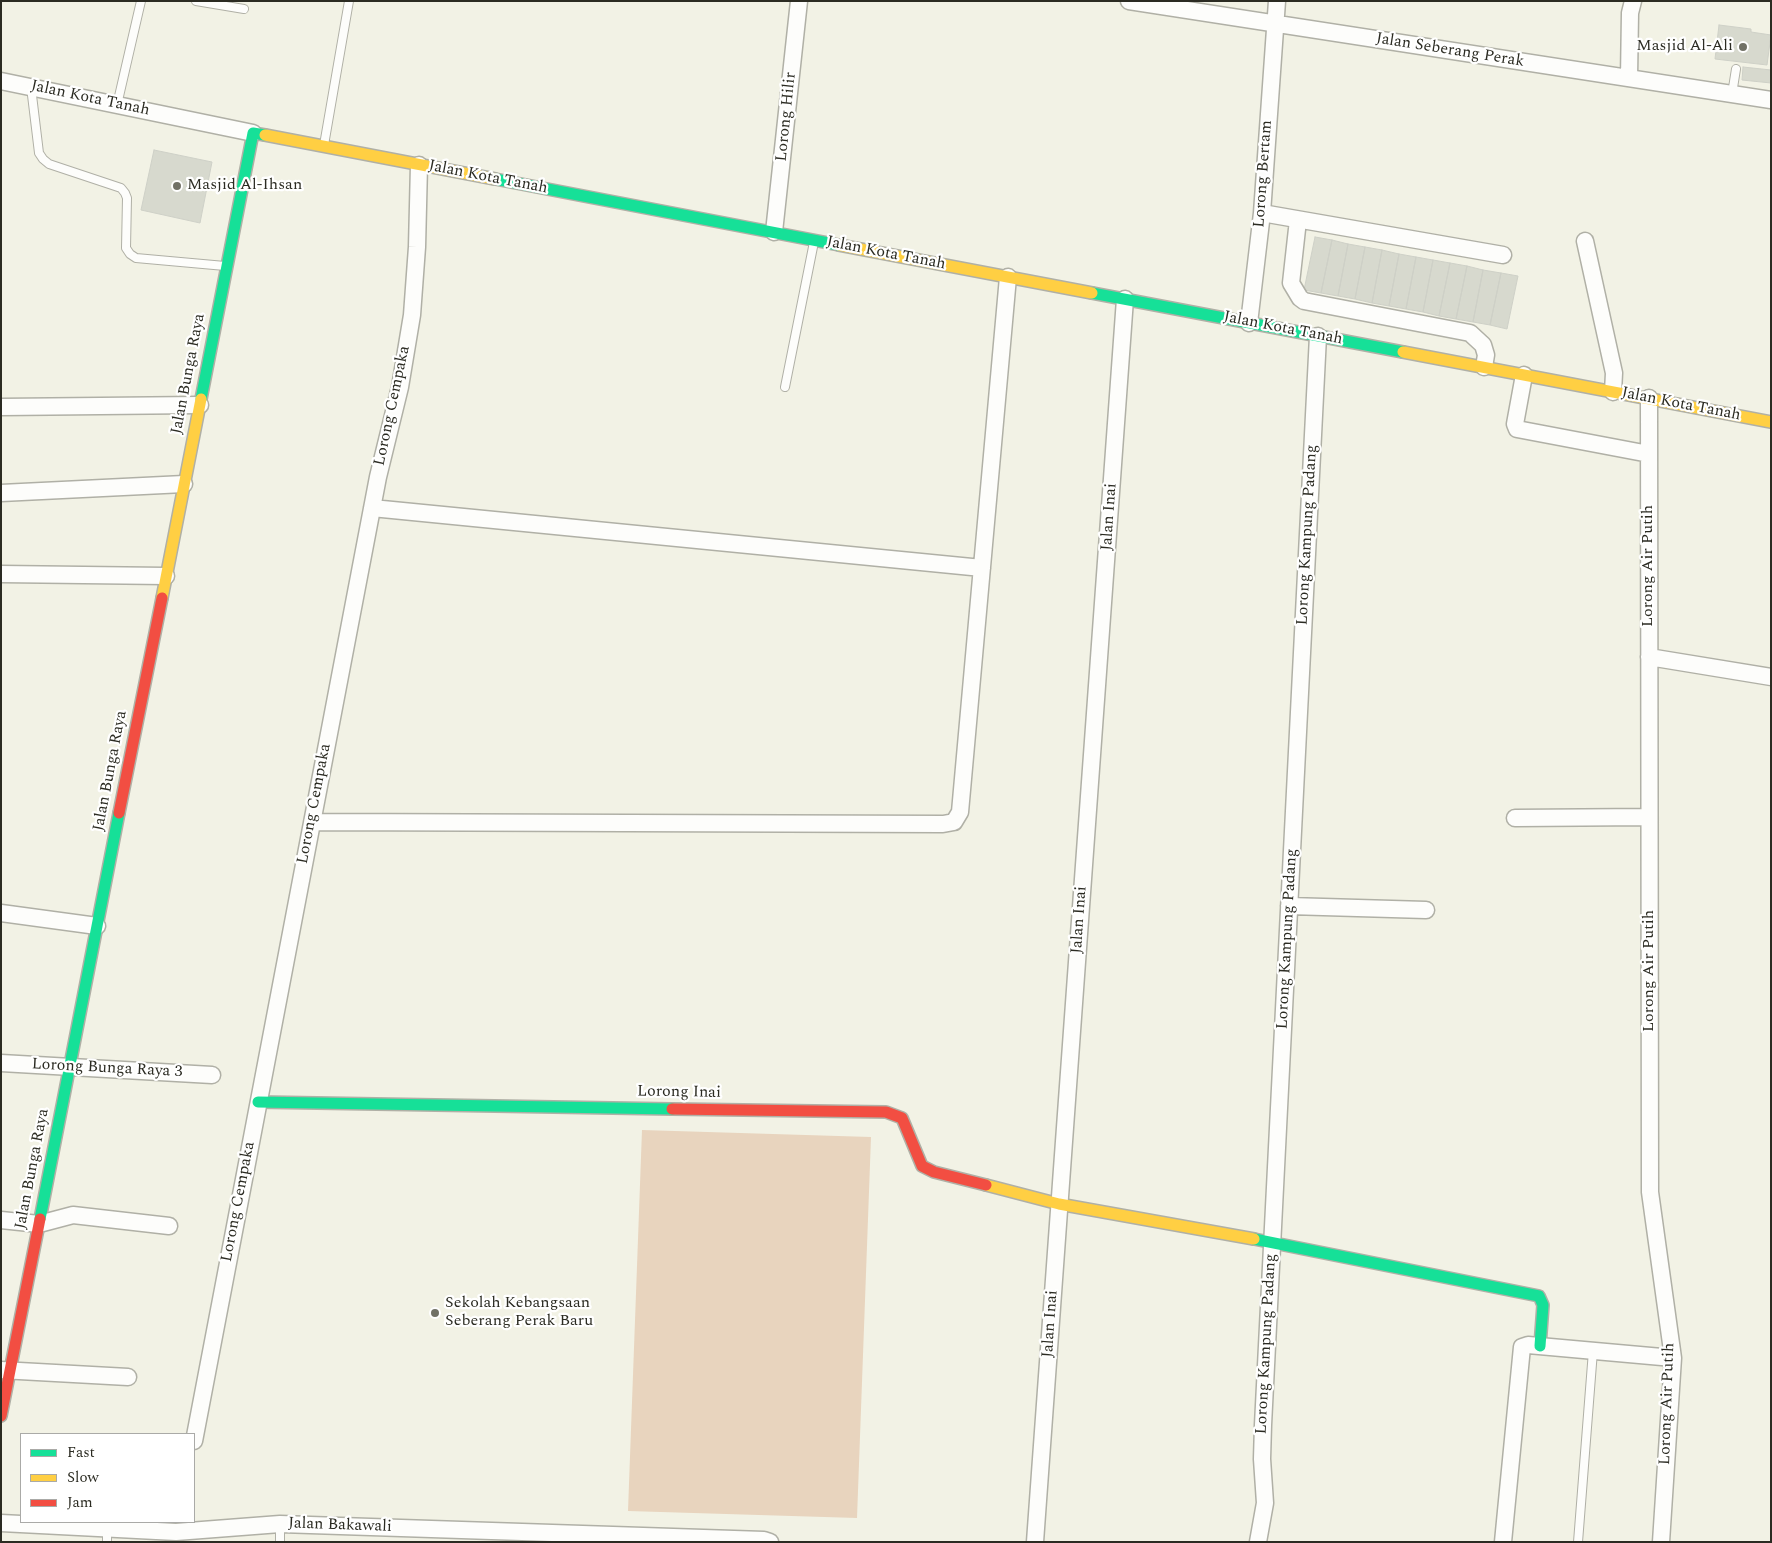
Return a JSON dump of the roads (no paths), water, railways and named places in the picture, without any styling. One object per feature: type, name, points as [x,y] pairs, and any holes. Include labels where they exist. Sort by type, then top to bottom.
[{"type":"street","name":"Lorong Hilir","points":[[774,232],[799,1]]},
{"type":"street","name":"Jalan Seberang Perak","points":[[1129,1],[1771,100]]},
{"type":"street","name":"Lorong Bertam","points":[[1249,323],[1262,213],[1277,1]]},
{"type":"street","points":[[1629,78],[1630,13],[1633,1]]},
{"type":"street","name":"Jalan Kota Tanah","points":[[1,81],[324,147],[1771,422]]},
{"type":"street","name":"Jalan Bunga Raya","points":[[1,1416],[6,1370],[39,1224],[253,133]]},
{"type":"street","name":"Lorong Cempaka","points":[[195,1436],[372,508],[400,387],[412,314],[420,165]]},
{"type":"street","points":[[1262,213],[1503,255]]},
{"type":"street","points":[[1298,220],[1291,283],[1300,298],[1304,301],[1470,333],[1483,345],[1486,355],[1484,367]]},
{"type":"street","points":[[1585,241],[1614,373],[1612,392]]},
{"type":"street","points":[[312,822],[948,824],[958,818],[1008,277]]},
{"type":"street","name":"Jalan Inai","points":[[1035,1542],[1126,299]]},
{"type":"street","name":"Lorong Kampung Padang","points":[[1258,1542],[1266,1503],[1262,1446],[1318,336]]},
{"type":"street","points":[[1524,375],[1515,424],[1517,429],[1649,454]]},
{"type":"street","name":"Lorong Air Putih","points":[[1648,398],[1650,1192],[1673,1358],[1661,1542]]},
{"type":"street","points":[[1,407],[200,404]]},
{"type":"street","points":[[1,493],[184,484]]},
{"type":"street","points":[[372,508],[982,568]]},
{"type":"street","points":[[1,574],[166,576]]},
{"type":"street","points":[[1649,657],[1771,677]]},
{"type":"street","points":[[1516,818],[1649,817]]},
{"type":"street","points":[[1290,906],[1426,910]]},
{"type":"street","points":[[1,913],[97,926]]},
{"type":"street","name":"Lorong Bunga Raya 3","points":[[1,1063],[212,1075]]},
{"type":"street","name":"Lorong Inai","points":[[258,1102],[886,1112],[902,1118],[919,1160],[928,1170],[1060,1204],[1272,1242],[1539,1296],[1543,1305],[1540,1346]]},
{"type":"street","points":[[1,1220],[39,1224],[73,1215],[169,1226]]},
{"type":"street","points":[[1503,1542],[1520,1351],[1525,1345],[1673,1358]]},
{"type":"street","points":[[6,1370],[128,1377]]},
{"type":"street","name":"Jalan Bakawali","points":[[1,1523],[107,1535],[177,1527],[280,1524],[459,1536],[764,1540],[770,1542]]},
{"type":"lane","points":[[117,105],[141,1]]},
{"type":"lane","points":[[196,1],[244,9]]},
{"type":"lane","points":[[324,147],[349,1]]},
{"type":"lane","points":[[1732,94],[1736,69]]},
{"type":"lane","points":[[31,87],[39,153],[42,159],[49,164],[121,188],[125,192],[127,198],[126,248],[130,254],[136,258],[227,267]]},
{"type":"lane","points":[[785,387],[815,240]]},
{"type":"lane","points":[[1578,1542],[1593,1351]]},
{"type":"lane","points":[[280,1524],[280,1542]]},
{"type":"place","name":"Masjid Al-Ali","points":[[1743,47]]},
{"type":"place","name":"Masjid Al-Ihsan","points":[[177,186]]},
{"type":"place","name":"Sekolah Kebangsaan Seberang Perak Baru","points":[[435,1313]]}]
